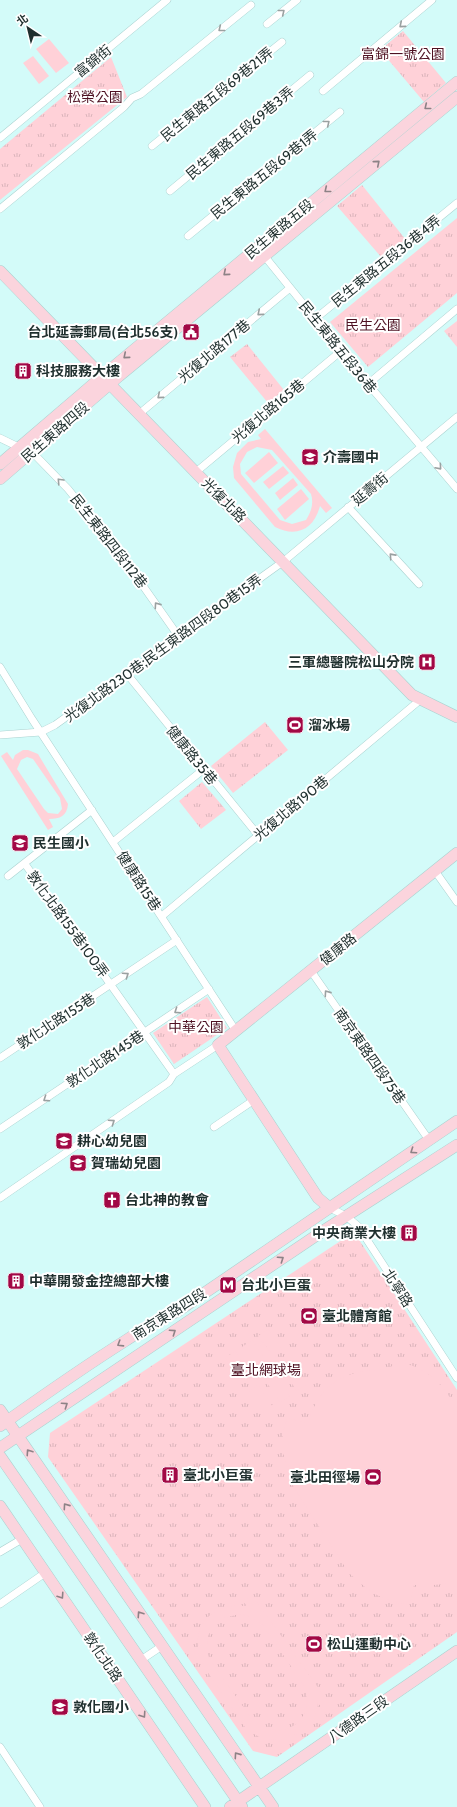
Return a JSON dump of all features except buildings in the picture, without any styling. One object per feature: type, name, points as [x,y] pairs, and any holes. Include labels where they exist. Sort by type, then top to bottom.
[{"type":"street","name":"富錦街","points":[[0,138],[167,0]]},
{"type":"street","points":[[267,24],[297,0]]},
{"type":"street","points":[[323,91],[432,0]]},
{"type":"street","points":[[0,209],[124,107],[132,98],[141,94],[251,5]]},
{"type":"street","name":"民生東路五段69巷21弄","points":[[152,146],[282,42]]},
{"type":"street","name":"民生東路五段69巷3弄","points":[[170,191],[310,75]]},
{"type":"street","name":"民生東路五段","points":[[106,380],[257,247],[457,82]]},
{"type":"street","name":"民生東路五段","points":[[106,380],[264,256],[457,97]]},
{"type":"street","name":"民生東路五段69巷1弄","points":[[188,236],[340,112]]},
{"type":"street","name":"民生東路五段36巷4弄","points":[[315,319],[457,203]]},
{"type":"street","name":"民生東路五段36巷","points":[[257,247],[368,384],[457,488]]},
{"type":"street","name":"光復北路","points":[[0,271],[284,561],[412,695],[457,717]]},
{"type":"street","name":"光復北路177巷","points":[[139,414],[290,288]]},
{"type":"street","points":[[368,384],[457,309]]},
{"type":"street","name":"光復北路165巷","points":[[196,472],[341,351]]},
{"type":"street","name":"民生東路四段","points":[[0,464],[19,447],[106,380]]},
{"type":"street","name":"民生東路四段","points":[[0,479],[30,453],[106,380]]},
{"type":"street","name":"延壽街","points":[[284,561],[420,446],[457,417]]},
{"type":"street","name":"民生東路四段112巷","points":[[0,438],[39,459],[68,489],[96,522],[179,637]]},
{"type":"street","points":[[348,507],[419,584]]},
{"type":"street","name":"光復北路230巷;民生東路四段80巷15弄","points":[[41,732],[55,725],[284,561]]},
{"type":"street","name":"健康路15巷","points":[[0,668],[236,1031]]},
{"type":"street","name":"健康路35巷","points":[[127,674],[258,835]]},
{"type":"street","name":"光復北路190巷","points":[[162,916],[420,700]]},
{"type":"street","points":[[0,735],[41,732]]},
{"type":"street","points":[[113,842],[204,769]]},
{"type":"street","points":[[8,876],[92,810]]},
{"type":"street","name":"健康路","points":[[0,1198],[169,1082],[174,1074],[218,1045],[236,1031],[457,853]]},
{"type":"street","name":"敦化北路155巷100弄","points":[[25,864],[111,984]]},
{"type":"street","points":[[435,871],[457,902]]},
{"type":"street","name":"敦化北路155巷","points":[[0,1058],[178,940]]},
{"type":"street","name":"南京東路四段75巷","points":[[311,971],[429,1140]]},
{"type":"street","points":[[111,984],[174,1074]]},
{"type":"street","name":"敦化北路145巷","points":[[0,1129],[210,989]]},
{"type":"street","points":[[218,1045],[318,1198],[330,1208]]},
{"type":"street","points":[[214,1127],[254,1100]]},
{"type":"street","name":"南京東路四段","points":[[4,1423],[118,1346],[167,1315],[178,1311],[457,1121]]},
{"type":"street","name":"南京東路四段","points":[[0,1448],[346,1216],[457,1146]]},
{"type":"street","name":"北寧路","points":[[330,1208],[346,1216],[358,1226],[457,1378]]},
{"type":"street","points":[[0,1410],[4,1423],[18,1436],[273,1807]]},
{"type":"street","name":"敦化北路","points":[[0,1456],[141,1660],[237,1805]]},
{"type":"street","name":"敦化北路","points":[[0,1506],[206,1807]]},
{"type":"street","points":[[0,1552],[22,1539]]},
{"type":"street","points":[[0,1604],[46,1573]]},
{"type":"street","name":"敦化北路","points":[[141,1660],[162,1646]]},
{"type":"street","name":"八德路三段","points":[[237,1805],[259,1787],[457,1651]]},
{"type":"street","points":[[0,1746],[40,1807]]},
{"type":"green space","name":"富錦一號公園","points":[[403,31],[446,83],[424,102],[380,50]]},
{"type":"green space","points":[[49,39],[69,63],[56,73],[36,49]]},
{"type":"green space","points":[[33,56],[49,76],[39,84],[23,63]]},
{"type":"green space","name":"松榮公園","points":[[111,57],[127,97],[0,200],[0,149]]},
{"type":"green space","points":[[362,185],[406,240],[382,258],[337,206]]},
{"type":"green space","name":"民生公園","points":[[457,218],[457,293],[368,367],[330,322]]},
{"type":"green space","points":[[457,321],[457,347],[444,331]]},
{"type":"green space","points":[[247,344],[284,390],[268,403],[230,357]]},
{"type":"green space","points":[[265,429],[332,508],[326,513],[320,506],[314,521],[304,529],[290,532],[275,527],[234,478],[233,467],[237,453],[248,442],[261,439],[258,435]],"holes":[[[257,447],[272,450],[311,494],[312,508],[306,520],[292,524],[280,520],[241,474],[240,464],[247,452]]]},
{"type":"green space","points":[[269,452],[278,463],[254,483],[245,473]]},
{"type":"green space","points":[[283,466],[289,473],[269,489],[263,482]]},
{"type":"green space","points":[[293,478],[298,485],[280,500],[275,493]]},
{"type":"green space","points":[[301,489],[309,499],[285,520],[277,509]]},
{"type":"green space","name":"溜冰場","points":[[295,718],[301,720],[303,726],[301,732],[295,734],[289,732],[287,726],[289,720]]},
{"type":"green space","points":[[265,722],[288,750],[233,793],[211,766]]},
{"type":"green space","points":[[23,750],[28,750],[38,754],[68,804],[66,811],[62,816],[49,819],[53,827],[48,830],[1,756],[7,752],[13,760],[15,755]],"holes":[[[27,757],[33,759],[60,798],[62,809],[58,814],[48,813],[44,809],[17,769],[21,760]]]},
{"type":"green space","points":[[202,782],[226,810],[201,829],[179,801]]},
{"type":"green space","name":"中華公園","points":[[207,997],[227,1028],[174,1064],[153,1033]]},
{"type":"green space","name":"臺北網球場","points":[[354,1232],[457,1390],[457,1632],[277,1757],[253,1751],[48,1457],[50,1433]]},
{"type":"green space","points":[[268,1329],[283,1351],[274,1357],[258,1336]]},
{"type":"green space","points":[[252,1340],[267,1362],[257,1369],[242,1347]]},
{"type":"green space","points":[[235,1351],[250,1373],[240,1380],[225,1358]]},
{"type":"green space","name":"臺北田徑場","points":[[394,1360],[416,1367],[431,1376],[444,1389],[457,1408],[457,1580],[436,1585],[414,1585],[409,1605],[393,1602],[377,1595],[349,1573],[293,1486],[283,1453],[283,1433],[287,1418],[308,1423],[313,1409],[328,1387],[349,1375],[375,1370],[390,1370]]},
{"type":"green space","points":[[292,1363],[307,1384],[297,1391],[282,1369]]},
{"type":"green space","points":[[275,1374],[290,1396],[280,1402],[265,1380]]},
{"type":"green space","points":[[258,1385],[273,1407],[262,1413],[248,1392]]},
{"type":"green space","points":[[252,1595],[334,1710],[327,1715],[318,1703],[317,1712],[312,1720],[299,1733],[282,1740],[263,1739],[247,1730],[203,1665],[199,1652],[198,1641],[200,1630],[205,1621],[212,1614],[222,1608],[247,1606],[243,1601]],"holes":[[[240,1614],[248,1616],[262,1624],[303,1684],[307,1697],[306,1708],[302,1718],[294,1725],[285,1729],[274,1730],[263,1727],[252,1719],[210,1660],[207,1652],[208,1636],[212,1628],[224,1618]]]},
{"type":"place","name":"台北延壽郵局(台北56支)","points":[[191,332]]},
{"type":"place","name":"科技服務大樓","points":[[23,371]]},
{"type":"place","name":"介壽國中","points":[[310,457]]},
{"type":"place","name":"三軍總醫院松山分院","points":[[427,662]]},
{"type":"place","name":"溜冰場","points":[[295,725]]},
{"type":"place","name":"民生國小","points":[[20,843]]},
{"type":"place","name":"耕心幼兒園","points":[[64,1141]]},
{"type":"place","name":"賀瑞幼兒園","points":[[78,1163]]},
{"type":"place","name":"台北神的教會","points":[[112,1200]]},
{"type":"place","name":"中央商業大樓","points":[[409,1233]]},
{"type":"place","name":"中華開發金控總部大樓","points":[[16,1281]]},
{"type":"place","name":"台北小巨蛋","points":[[228,1285]]},
{"type":"place","name":"臺北體育館","points":[[309,1316]]},
{"type":"place","name":"臺北小巨蛋","points":[[170,1475]]},
{"type":"place","name":"臺北田徑場","points":[[373,1477]]},
{"type":"place","name":"松山運動中心","points":[[314,1644]]},
{"type":"place","name":"敦化國小","points":[[60,1707]]}]
